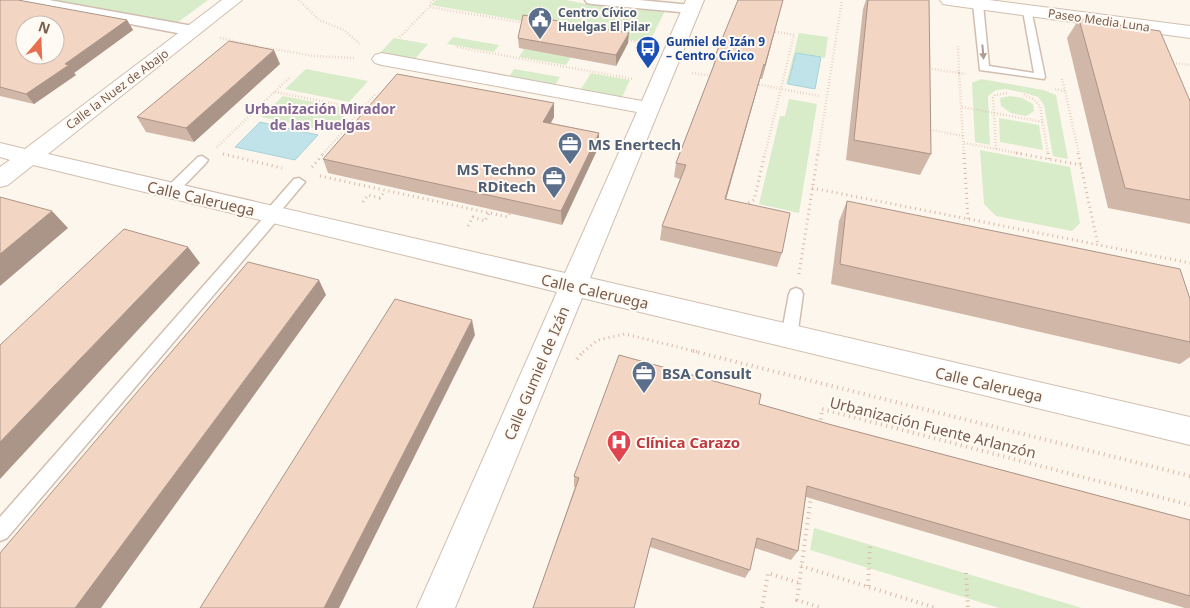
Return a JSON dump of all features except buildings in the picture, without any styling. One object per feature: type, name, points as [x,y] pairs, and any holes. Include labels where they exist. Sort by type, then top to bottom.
[{"type":"street","points":[[26,0],[193,31]]},
{"type":"street","name":"Calle la Nuez de Abajo","points":[[0,179],[233,0]]},
{"type":"street","points":[[592,0],[693,4]]},
{"type":"street","name":"Paseo Media Luna","points":[[949,0],[1190,32]]},
{"type":"street","name":"Calle Gumiel de Izán","points":[[436,608],[693,4]]},
{"type":"street","points":[[373,59],[648,108]]},
{"type":"street","name":"Calle Caleruega","points":[[0,150],[1190,431]]},
{"type":"lane","points":[[978,4],[984,68],[1040,77],[1028,11]]},
{"type":"lane","points":[[171,191],[207,156]]},
{"type":"lane","points":[[0,531],[248,246],[303,178]]},
{"type":"lane","points":[[789,337],[796,294]]},
{"type":"path","points":[[299,0],[319,20],[344,30],[362,45],[363,52]]},
{"type":"path","points":[[410,39],[400,37],[429,7],[433,0]]},
{"type":"path","points":[[796,294],[842,0]]},
{"type":"path","points":[[429,7],[527,23]]},
{"type":"path","points":[[743,206],[754,200],[794,35],[769,31]]},
{"type":"path","points":[[219,37],[263,48],[314,56],[373,59]]},
{"type":"path","points":[[625,40],[654,45]]},
{"type":"path","points":[[457,47],[638,80]]},
{"type":"path","points":[[1176,71],[1172,62],[1190,65]]},
{"type":"path","points":[[921,67],[969,75]]},
{"type":"path","points":[[689,72],[715,77]]},
{"type":"path","points":[[960,74],[968,219]]},
{"type":"path","points":[[207,156],[289,78]]},
{"type":"path","points":[[752,84],[819,96]]},
{"type":"path","points":[[1055,89],[1064,91],[1098,245]]},
{"type":"path","points":[[275,92],[362,109]]},
{"type":"path","points":[[996,149],[993,98],[995,95],[1009,92]]},
{"type":"path","points":[[303,178],[376,94]]},
{"type":"path","points":[[1016,94],[1034,99],[1040,106],[1049,160]]},
{"type":"path","points":[[962,107],[1043,122]]},
{"type":"path","points":[[921,128],[963,136]]},
{"type":"path","points":[[964,143],[1081,165]]},
{"type":"path","points":[[221,154],[288,169]]},
{"type":"path","points":[[315,175],[508,217],[512,209]]},
{"type":"path","points":[[403,194],[408,186]]},
{"type":"path","points":[[812,188],[1190,263]]},
{"type":"path","points":[[362,202],[368,195],[380,198],[385,190]]},
{"type":"path","points":[[468,226],[473,218],[485,220],[489,213]]},
{"type":"path","points":[[992,224],[992,231]]},
{"type":"path","points":[[1104,246],[1106,254]]},
{"type":"path","points":[[575,364],[588,345],[602,337],[625,334],[1190,476]]},
{"type":"path","name":"Urbanización Fuente Arlanzón","points":[[819,429],[822,409],[1190,505]]},
{"type":"path","points":[[812,488],[797,600],[822,608]]},
{"type":"path","points":[[868,587],[870,545]]},
{"type":"path","points":[[802,566],[936,608]]},
{"type":"path","points":[[762,608],[768,573],[799,583]]},
{"type":"path","points":[[966,574],[968,608]]},
{"type":"green space","points":[[54,0],[208,0],[177,23]]},
{"type":"green space","points":[[436,0],[566,0],[586,4],[665,11],[649,43],[431,5]]},
{"type":"green space","points":[[799,33],[828,37],[825,58],[796,53],[788,84],[786,84]]},
{"type":"green space","points":[[453,37],[499,45],[494,52],[447,44]]},
{"type":"green space","points":[[394,38],[428,44],[414,60],[379,54]]},
{"type":"green space","points":[[524,49],[571,57],[566,65],[519,57]]},
{"type":"green space","points":[[306,69],[368,81],[349,102],[285,89]]},
{"type":"green space","points":[[514,69],[560,77],[554,87],[508,78]]},
{"type":"green space","points":[[591,73],[630,80],[621,99],[580,91]]},
{"type":"green space","points":[[981,79],[1043,90],[1056,95],[1068,159],[1053,156],[1044,105],[1038,97],[1005,89],[996,90],[988,96],[990,145],[975,142],[972,83]]},
{"type":"green space","points":[[283,96],[350,109],[330,132],[261,117]]},
{"type":"green space","points":[[1010,96],[1022,98],[1033,104],[1034,111],[1026,116],[1011,113],[1001,106],[1000,98]]},
{"type":"green space","points":[[789,99],[817,104],[799,213],[759,204],[780,116],[785,116]]},
{"type":"green space","points":[[999,118],[1039,125],[1043,150],[1000,142]]},
{"type":"green space","points":[[980,150],[1070,167],[1080,223],[1072,231],[996,216],[984,204]]},
{"type":"green space","points":[[814,528],[1082,608],[999,608],[810,550]]},
{"type":"water","points":[[796,53],[821,57],[815,89],[788,84]]},
{"type":"water","points":[[260,122],[318,135],[295,160],[235,147]]},
{"type":"place","name":"Centro Cívico Huelgas El Pilar","points":[[540,40]]},
{"type":"place","name":"Gumiel de Izán 9 – Centro Cívico","points":[[648,69]]},
{"type":"place","name":"MS Enertech","points":[[570,165]]},
{"type":"place","name":"MS Techno RDitech","points":[[554,199]]},
{"type":"place","name":"BSA Consult","points":[[644,394]]},
{"type":"place","name":"Clínica Carazo","points":[[619,463]]},
{"type":"district","name":"Urbanización Mirador de las Huelgas","points":[[320,116]]}]
